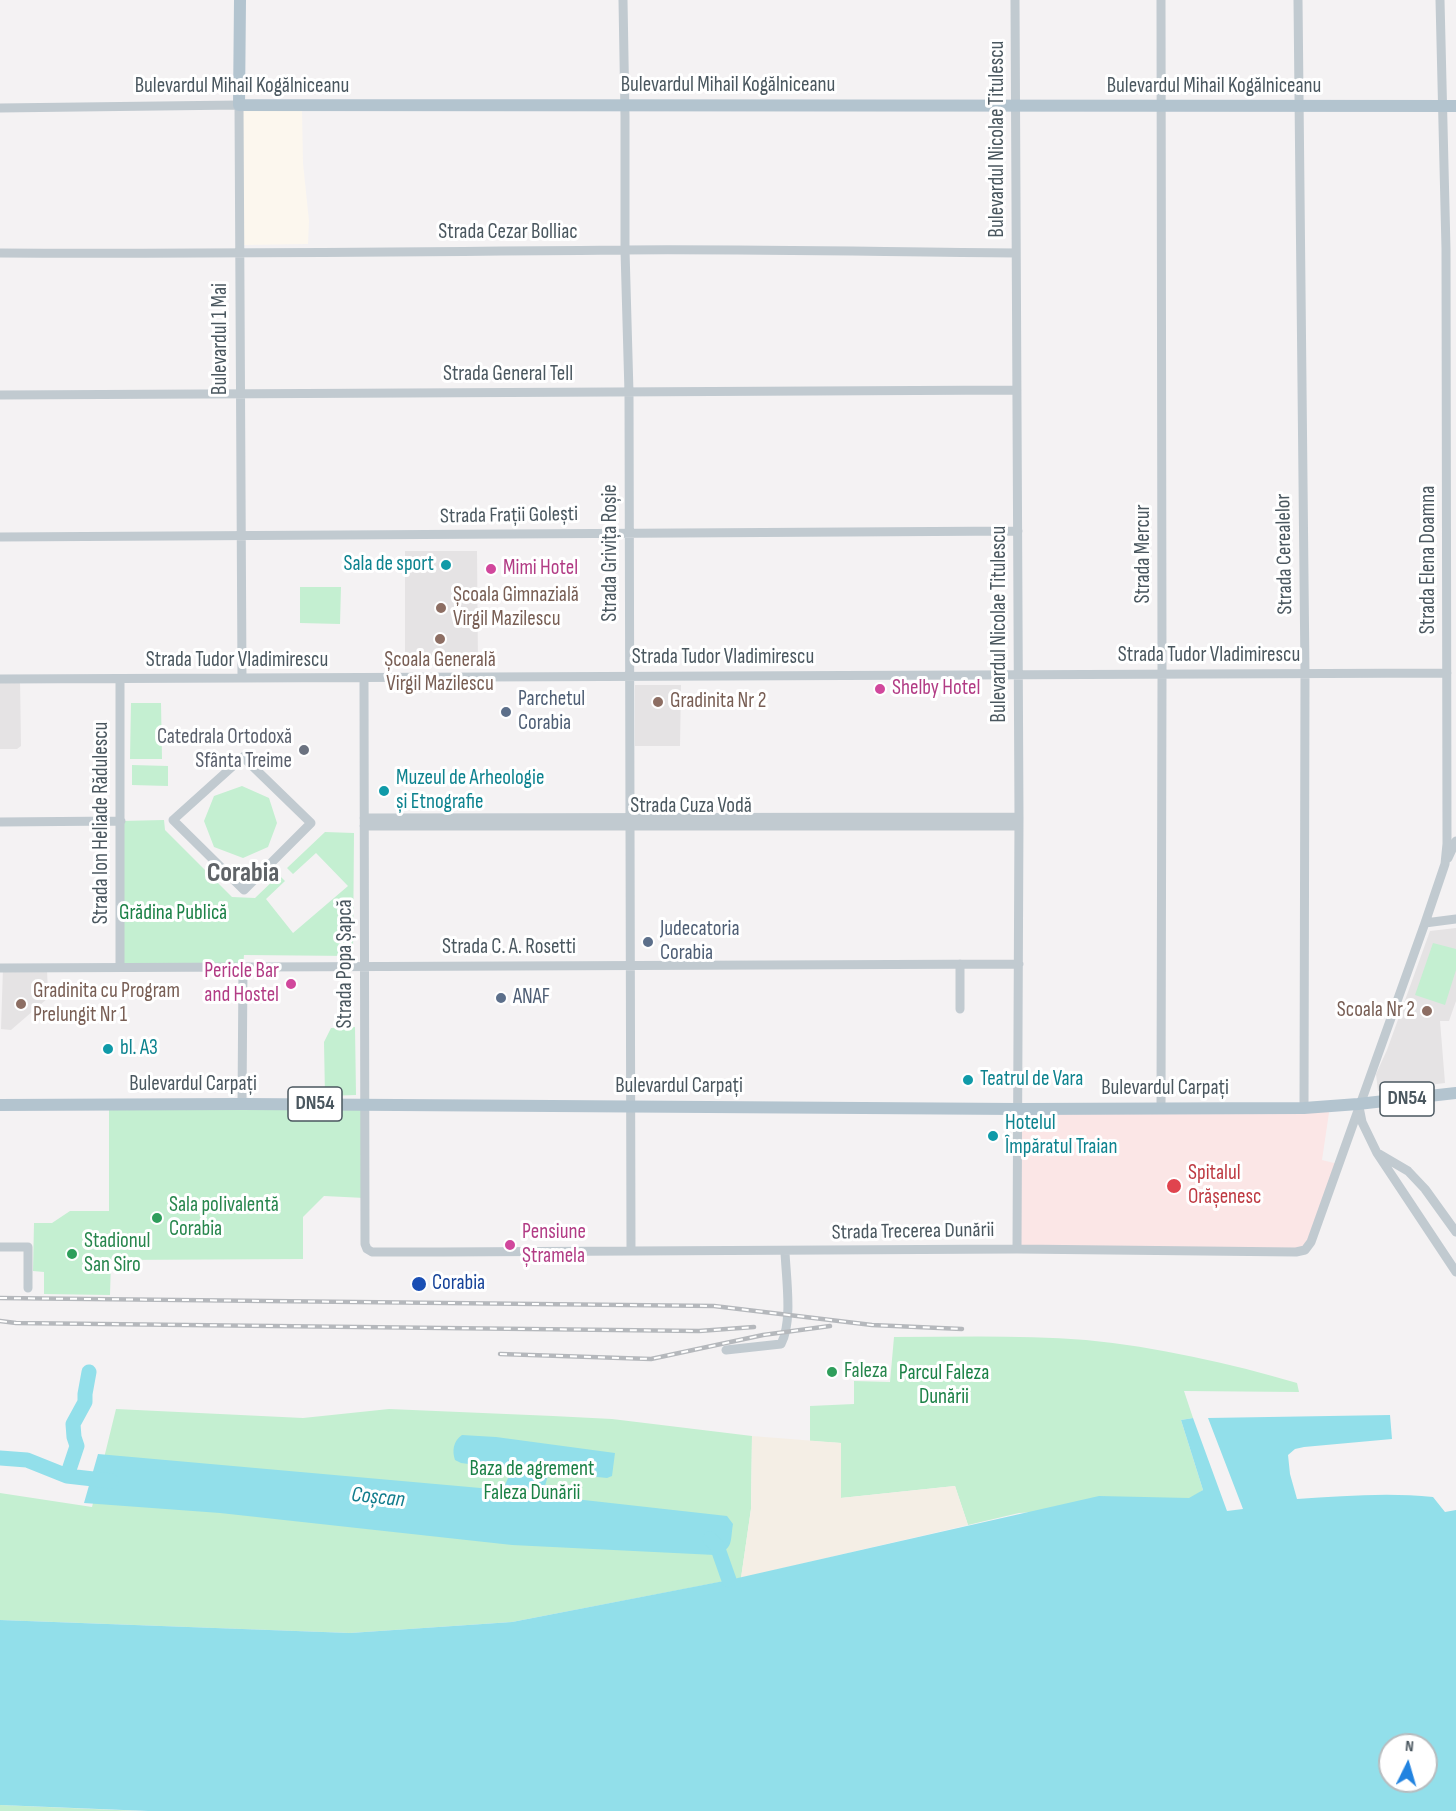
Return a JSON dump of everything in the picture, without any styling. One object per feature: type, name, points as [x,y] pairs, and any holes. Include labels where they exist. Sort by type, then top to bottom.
[{"type":"main road","name":"Bulevardul 1 Mai","points":[[239,105],[240,0]]},
{"type":"main road","name":"Bulevardul Mihail Kogălniceanu","points":[[239,105],[1456,106]]},
{"type":"main road","name":"DN54","points":[[1358,1104],[1456,1093]]},
{"type":"main road","name":"Bulevardul Carpați","points":[[0,1105],[364,1104],[1018,1109],[1304,1108],[1358,1104]]},
{"type":"street","name":"Strada Grivița Roșie","points":[[623,0],[625,250],[629,393],[631,1250]]},
{"type":"street","name":"Bulevardul Nicolae Titulescu","points":[[1015,0],[1019,822],[1017,1249]]},
{"type":"street","name":"Strada Mercur","points":[[1161,0],[1161,1108]]},
{"type":"street","name":"Strada Cerealelor","points":[[1298,0],[1305,673],[1304,1108]]},
{"type":"street","name":"Strada Elena Doamna","points":[[1358,1104],[1445,864],[1452,816],[1447,673],[1451,620],[1451,249],[1442,106],[1440,0]]},
{"type":"street","name":"Bulevardul Mihail Kogălniceanu","points":[[0,108],[239,105]]},
{"type":"street","name":"Bulevardul 1 Mai","points":[[239,105],[242,678]]},
{"type":"street","name":"Strada Cezar Bolliac","points":[[0,253],[241,254],[625,250],[1016,253]]},
{"type":"street","name":"Strada General Tell","points":[[0,395],[1017,390]]},
{"type":"street","name":"Strada Frații Golești","points":[[0,537],[1018,531]]},
{"type":"street","name":"Strada Tudor Vladimirescu","points":[[0,679],[1447,673]]},
{"type":"street","name":"Strada Popa Șapcă","points":[[364,678],[364,1104],[365,1244],[368,1249]]},
{"type":"street","name":"Strada Ion Heliade Rădulescu","points":[[120,679],[120,967]]},
{"type":"street","points":[[243,757],[311,822],[244,890],[173,820],[243,757]]},
{"type":"street","points":[[0,822],[120,821]]},
{"type":"street","name":"Strada Cuza Vodă","points":[[364,822],[1019,822]]},
{"type":"street","points":[[1445,864],[1456,841]]},
{"type":"street","points":[[1425,923],[1456,919]]},
{"type":"street","points":[[960,964],[960,1009]]},
{"type":"street","name":"Strada C. A. Rosetti","points":[[0,968],[1018,964]]},
{"type":"street","points":[[242,1104],[243,967]]},
{"type":"street","points":[[1358,1104],[1362,1122],[1377,1153],[1456,1272]]},
{"type":"street","name":"Strada Trecerea Dunării","points":[[368,1249],[372,1252],[631,1250],[785,1252],[1017,1249],[1296,1252],[1305,1250],[1311,1242],[1358,1104]]},
{"type":"street","points":[[1377,1153],[1408,1171],[1425,1189],[1456,1232]]},
{"type":"street","points":[[0,1247],[28,1247],[28,1288]]},
{"type":"street","points":[[726,1350],[782,1344],[785,1337],[787,1308],[785,1252]]},
{"type":"shaded area","points":[[239,105],[302,110],[303,163],[309,221],[308,244],[244,245]]},
{"type":"shaded area","name":"Școala Gimnazială Virgil Mazilescu","points":[[405,551],[477,551],[478,666],[405,665]]},
{"type":"shaded area","points":[[0,679],[20,679],[21,746],[17,749],[0,749]]},
{"type":"shaded area","name":"Gradinita Nr 2","points":[[635,685],[681,685],[680,746],[635,746]]},
{"type":"shaded area","name":"Scoala Nr 2","points":[[1456,928],[1456,1001],[1449,1021],[1440,1021],[1445,1083],[1378,1091],[1376,1074],[1387,1050],[1430,931]]},
{"type":"shaded area","name":"Gradinita cu Program Prelungit Nr 1","points":[[3,968],[47,968],[48,998],[11,1030],[1,1029]]},
{"type":"shaded area","name":"Spitalul Orășenesc","points":[[1330,1106],[1322,1160],[1338,1164],[1305,1250],[1017,1249],[1018,1109]]},
{"type":"green space","points":[[300,587],[341,587],[340,624],[300,623]]},
{"type":"green space","points":[[131,703],[161,703],[162,759],[130,759]]},
{"type":"green space","points":[[132,765],[168,766],[168,786],[132,785]]},
{"type":"green space","points":[[242,786],[269,798],[277,823],[268,847],[243,858],[214,847],[204,821],[214,796]]},
{"type":"green space","name":"Grădina Publică","points":[[164,820],[165,830],[232,897],[255,898],[279,875],[285,881],[266,899],[293,933],[348,886],[316,853],[293,874],[287,868],[325,832],[354,833],[353,956],[244,955],[243,967],[120,967],[121,821]]},
{"type":"green space","points":[[1433,943],[1456,949],[1456,970],[1445,1005],[1415,995]]},
{"type":"green space","points":[[355,1027],[356,1095],[325,1096],[324,1042],[331,1028]]},
{"type":"green space","points":[[109,1104],[364,1104],[365,1198],[324,1196],[303,1217],[303,1259],[111,1260],[110,1295],[44,1294],[44,1272],[33,1271],[34,1223],[52,1223],[70,1211],[109,1211]]},
{"type":"green space","name":"Parcul Faleza Dunării","points":[[894,1337],[1038,1337],[1113,1343],[1166,1351],[1245,1369],[1297,1383],[1299,1392],[1184,1391],[1193,1418],[1181,1420],[1203,1490],[1187,1502],[1019,1513],[968,1525],[955,1486],[841,1498],[841,1443],[810,1441],[810,1406],[854,1404],[854,1381],[890,1382]]},
{"type":"green space","name":"Baza de agrement Faleza Dunării","points":[[116,1409],[303,1418],[389,1409],[612,1419],[752,1436],[751,1509],[741,1578],[512,1622],[350,1633],[0,1620],[0,1493],[92,1507]]},
{"type":"green space","points":[[0,1805],[140,1811],[0,1811]]},
{"type":"sand","points":[[752,1436],[841,1443],[841,1498],[955,1486],[968,1525],[741,1578],[751,1509]]},
{"type":"water","points":[[1390,1415],[1392,1439],[1295,1449],[1288,1455],[1290,1474],[1297,1499],[1365,1495],[1433,1497],[1445,1512],[1456,1510],[1456,1811],[148,1811],[0,1805],[0,1620],[350,1633],[512,1622],[729,1580],[1099,1496],[1189,1498],[1203,1490],[1181,1420],[1193,1418],[1227,1511],[1243,1509],[1208,1418]]},
{"type":"water","points":[[462,1435],[496,1437],[615,1453],[612,1476],[607,1478],[549,1472],[545,1486],[548,1496],[727,1516],[733,1524],[730,1544],[721,1553],[715,1555],[512,1545],[220,1513],[84,1503],[98,1454],[503,1490],[508,1478],[506,1471],[455,1460],[454,1446]]},
{"type":"waterway","points":[[67,1476],[77,1446],[73,1424],[85,1402],[89,1372]]},
{"type":"waterway","name":"Coșcan","points":[[0,1458],[27,1460],[67,1476],[111,1481]]},
{"type":"waterway","name":"Coșcan","points":[[710,1539],[717,1546],[729,1580]]},
{"type":"railway","points":[[0,1298],[714,1306],[872,1325],[962,1329]]},
{"type":"railway","points":[[0,1321],[699,1331],[754,1327]]},
{"type":"railway","points":[[500,1354],[651,1359],[763,1335],[830,1326]]},
{"type":"place","name":"Sala de sport","points":[[446,565]]},
{"type":"place","name":"Mimi Hotel","points":[[491,569]]},
{"type":"place","name":"Școala Gimnazială Virgil Mazilescu","points":[[441,608]]},
{"type":"place","name":"Școala Generală Virgil Mazilescu","points":[[440,639]]},
{"type":"place","name":"Shelby Hotel","points":[[880,689]]},
{"type":"place","name":"Gradinita Nr 2","points":[[658,702]]},
{"type":"place","name":"Parchetul Corabia","points":[[506,712]]},
{"type":"place","name":"Catedrala Ortodoxă Sfânta Treime","points":[[304,750]]},
{"type":"place","name":"Muzeul de Arheologie și Etnografie","points":[[384,791]]},
{"type":"place","name":"Judecatoria Corabia","points":[[648,942]]},
{"type":"place","name":"Pericle Bar and Hostel","points":[[291,984]]},
{"type":"place","name":"ANAF","points":[[501,998]]},
{"type":"place","name":"Gradinita cu Program Prelungit Nr 1","points":[[21,1004]]},
{"type":"place","name":"Scoala Nr 2","points":[[1427,1011]]},
{"type":"place","name":"bl. A3","points":[[108,1049]]},
{"type":"place","name":"Teatrul de Vara","points":[[968,1080]]},
{"type":"place","name":"Hotelul Împăratul Traian","points":[[993,1136]]},
{"type":"place","name":"Spitalul Orășenesc","points":[[1174,1186]]},
{"type":"place","name":"Sala polivalentă Corabia","points":[[157,1218]]},
{"type":"place","name":"Pensiune Ștramela","points":[[510,1245]]},
{"type":"place","name":"Stadionul San Siro","points":[[72,1254]]},
{"type":"place","name":"Corabia","points":[[419,1284]]},
{"type":"place","name":"Faleza","points":[[832,1372]]},
{"type":"district","name":"Corabia","points":[[243,874]]}]
